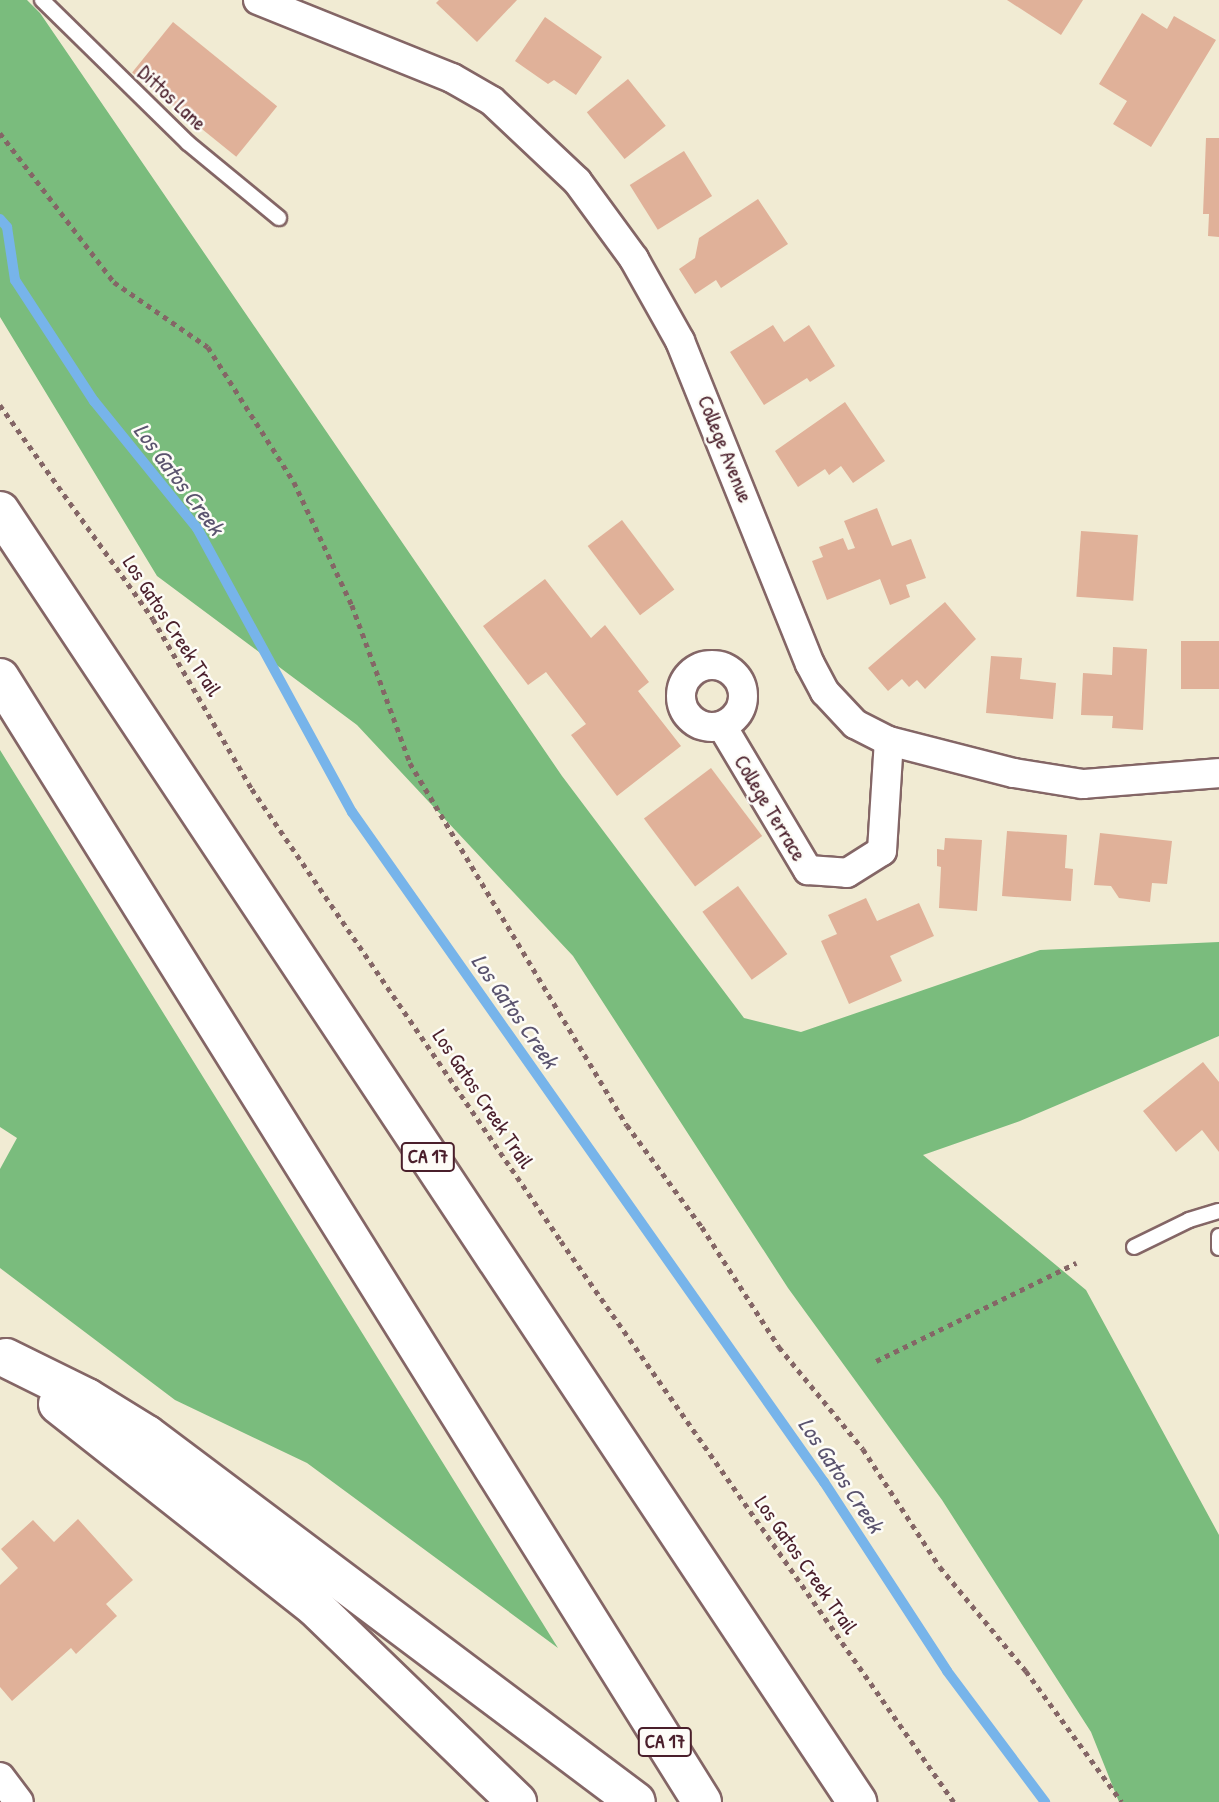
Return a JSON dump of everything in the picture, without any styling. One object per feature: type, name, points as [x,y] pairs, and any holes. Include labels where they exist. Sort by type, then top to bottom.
[{"type":"highway","name":"CA 17","points":[[0,511],[857,1802]]},
{"type":"highway","name":"CA 17","points":[[0,678],[702,1802]]},
{"type":"highway","points":[[3,1363],[315,1606],[517,1802]]},
{"type":"highway","points":[[3,1363],[87,1398],[147,1435],[636,1802]]},
{"type":"street","name":"College Avenue","points":[[258,0],[452,78],[492,101],[578,181],[634,259],[680,341],[825,692],[855,724],[889,741],[1014,773],[1083,784],[1219,773]]},
{"type":"street","name":"College Terrace","points":[[722,726],[808,870],[847,873],[882,851],[889,741]]},
{"type":"street","points":[[0,1777],[19,1802]]},
{"type":"lane","name":"Dittos Lane","points":[[42,0],[188,143],[279,218]]},
{"type":"lane","points":[[1133,1247],[1189,1220],[1219,1211]]},
{"type":"lane","points":[[1219,1236],[1219,1248]]},
{"type":"path","points":[[0,133],[114,282],[208,347],[294,482],[352,605],[410,763],[627,1125],[702,1227],[779,1347],[863,1449],[940,1567],[1026,1671],[1122,1802]]},
{"type":"path","name":"Los Gatos Creek Trail","points":[[0,405],[153,619],[253,789],[561,1241],[954,1802]]},
{"type":"path","points":[[876,1361],[1076,1263]]},
{"type":"green space","points":[[0,0],[27,0],[40,13],[562,776],[744,1018],[801,1032],[1040,950],[1219,942],[1219,1036],[1020,1121],[923,1155],[1086,1290],[1219,1535],[1219,1802],[1119,1802],[1091,1732],[942,1500],[788,1288],[573,956],[357,725],[157,576],[0,317]]},
{"type":"green space","points":[[0,750],[558,1648],[307,1463],[175,1400],[0,1268],[0,1169],[17,1138],[0,1127]]},
{"type":"building","points":[[439,0],[517,0],[477,42],[436,3]]},
{"type":"building","points":[[1007,0],[1083,0],[1061,35]]},
{"type":"building","points":[[1142,13],[1167,29],[1174,16],[1216,40],[1151,147],[1113,124],[1127,101],[1099,84]]},
{"type":"building","points":[[545,17],[602,57],[576,95],[554,80],[548,84],[515,61]]},
{"type":"building","points":[[173,22],[277,106],[236,157],[132,73]]},
{"type":"building","points":[[628,79],[666,126],[625,159],[587,112]]},
{"type":"building","points":[[1206,138],[1219,138],[1219,237],[1208,236],[1209,214],[1203,214]]},
{"type":"building","points":[[684,151],[712,196],[658,230],[630,185]]},
{"type":"building","points":[[758,199],[788,244],[721,288],[716,280],[695,294],[679,269],[695,258],[699,238]]},
{"type":"building","points":[[773,325],[784,342],[809,325],[835,366],[810,382],[807,378],[764,405],[730,352]]},
{"type":"building","points":[[845,402],[885,461],[853,483],[841,466],[829,475],[825,469],[798,487],[775,451]]},
{"type":"building","points":[[877,508],[892,546],[911,539],[926,578],[906,585],[910,597],[890,605],[880,579],[827,600],[812,561],[823,557],[819,547],[843,538],[848,550],[855,548],[844,521]]},
{"type":"building","points":[[622,520],[674,589],[640,615],[588,546]]},
{"type":"building","points":[[1081,531],[1138,535],[1133,601],[1076,597]]},
{"type":"building","points":[[545,579],[591,638],[605,625],[649,682],[638,691],[681,746],[617,796],[571,735],[586,724],[546,672],[528,685],[483,626]]},
{"type":"building","points":[[945,602],[976,639],[925,689],[917,680],[909,687],[902,679],[888,691],[868,668]]},
{"type":"building","points":[[1181,641],[1219,641],[1219,689],[1181,689]]},
{"type":"building","points":[[1113,647],[1147,649],[1143,730],[1112,728],[1113,716],[1081,715],[1083,673],[1112,675]]},
{"type":"building","points":[[991,656],[1022,658],[1020,679],[1056,683],[1053,719],[986,713]]},
{"type":"building","points":[[711,768],[762,836],[695,886],[644,819]]},
{"type":"building","points":[[1007,831],[1067,835],[1065,868],[1073,869],[1071,901],[1002,896]]},
{"type":"building","points":[[1100,833],[1172,841],[1167,884],[1152,883],[1150,902],[1119,898],[1111,886],[1094,885]]},
{"type":"building","points":[[945,838],[982,840],[977,911],[939,908],[941,867],[937,866],[937,849],[944,850]]},
{"type":"building","points":[[738,886],[787,954],[752,980],[702,912]]},
{"type":"building","points":[[866,898],[877,921],[919,903],[934,936],[890,956],[902,981],[849,1004],[821,941],[837,934],[828,915]]},
{"type":"building","points":[[1203,1062],[1219,1082],[1219,1152],[1202,1130],[1176,1152],[1143,1111]]},
{"type":"building","points":[[78,1519],[133,1580],[106,1604],[117,1616],[76,1654],[71,1648],[12,1701],[0,1687],[0,1585],[18,1568],[1,1549],[33,1520],[54,1542]]},
{"type":"waterway","name":"Los Gatos Creek","points":[[0,219],[7,227],[15,280],[94,401],[197,528],[352,812],[824,1482],[947,1671],[1045,1802]]}]
